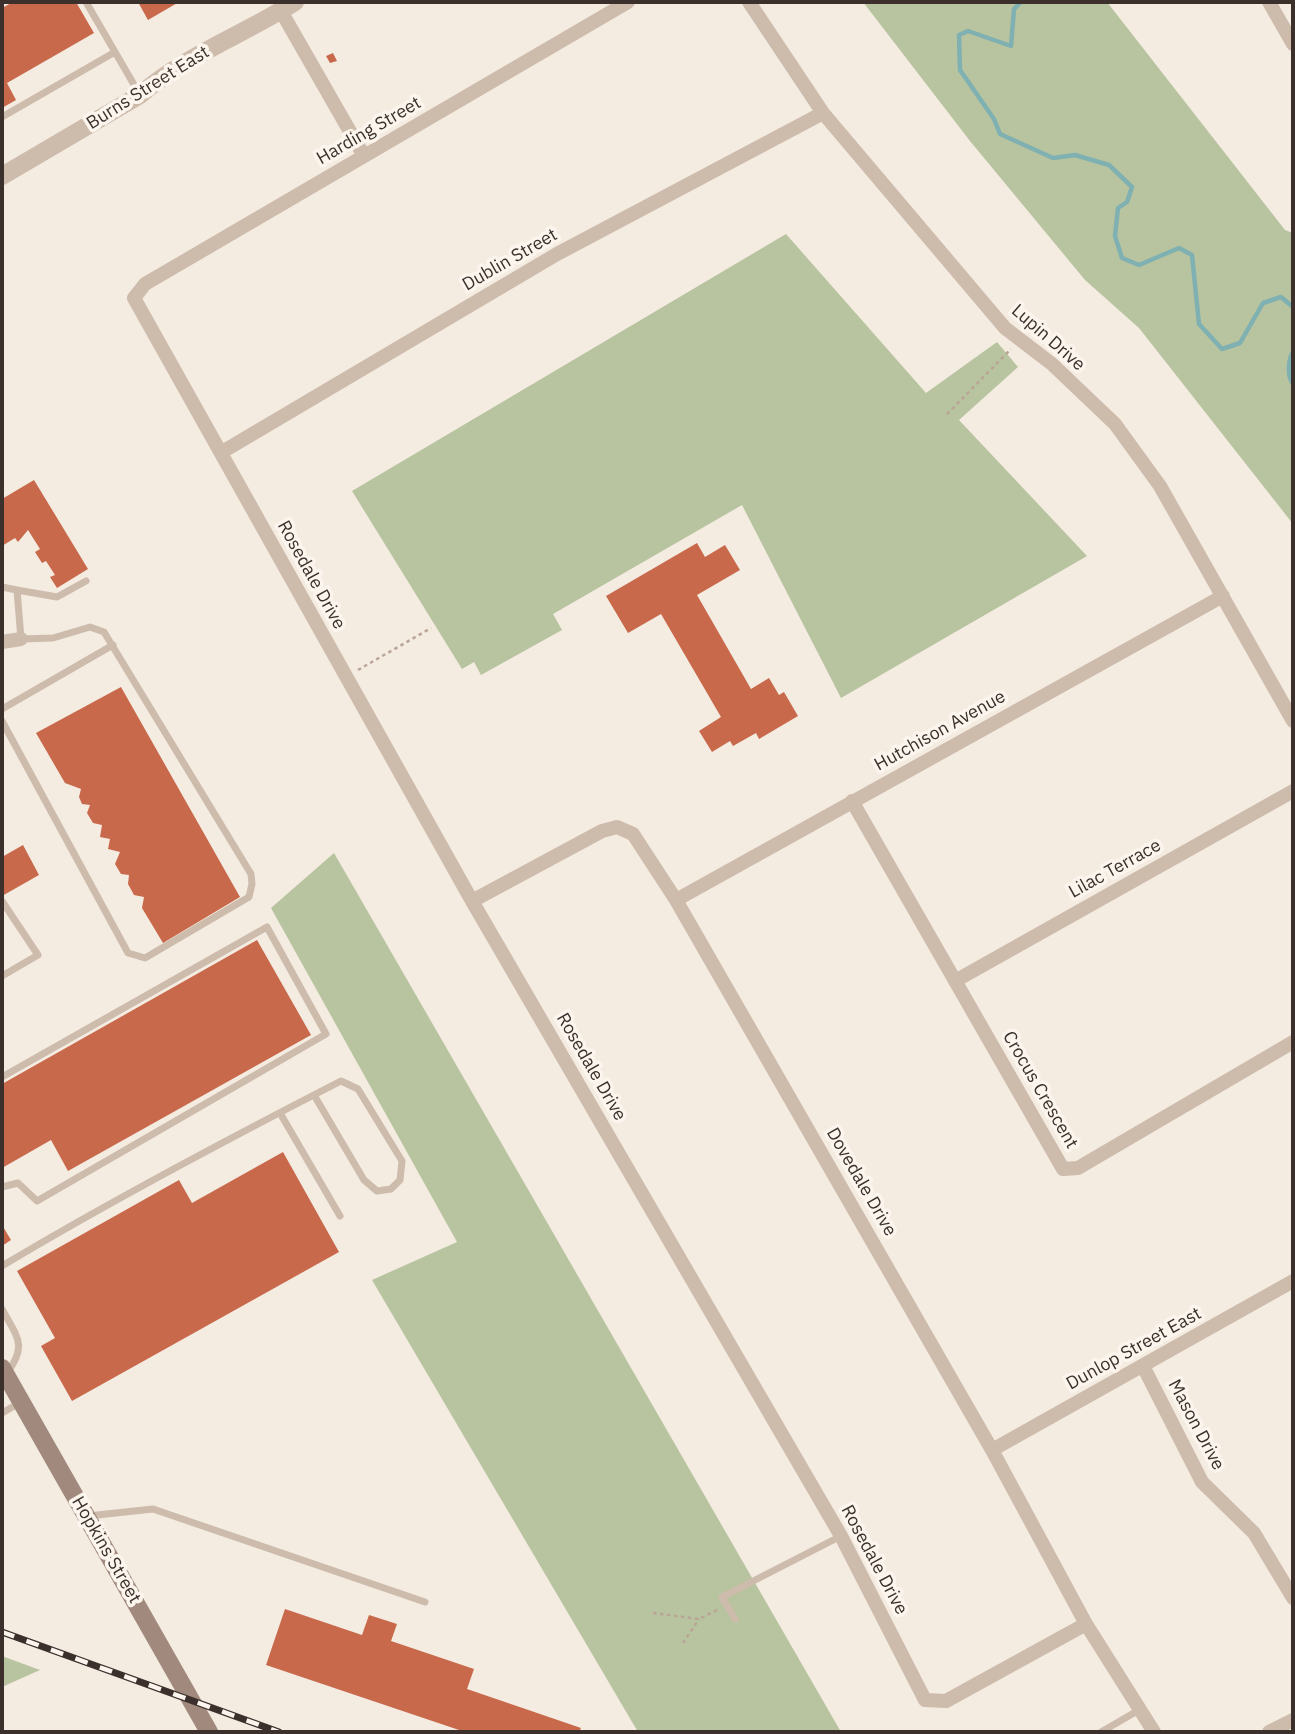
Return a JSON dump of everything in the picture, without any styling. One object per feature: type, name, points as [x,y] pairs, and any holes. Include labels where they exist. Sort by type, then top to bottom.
[{"type":"main road","name":"Hopkins Street","points":[[4,1372],[209,1732]]},
{"type":"street","name":"Harding Street","points":[[134,298],[145,284],[628,2]]},
{"type":"street","name":"Lupin Drive","points":[[749,2],[823,113],[1005,328],[1052,364],[1115,424],[1160,486],[1293,721]]},
{"type":"street","points":[[1269,2],[1293,44]]},
{"type":"street","points":[[288,6],[364,156]]},
{"type":"street","name":"Burns Street East","points":[[3,172],[140,95],[237,33],[288,6]]},
{"type":"street","name":"Dublin Street","points":[[222,452],[558,254],[823,113]]},
{"type":"street","name":"Rosedale Drive","points":[[134,298],[222,452],[344,677],[841,1536],[925,1700],[946,1701],[1086,1624]]},
{"type":"street","name":"Hutchison Avenue","points":[[676,900],[1223,596]]},
{"type":"street","points":[[2,642],[21,639]]},
{"type":"street","name":"Lilac Terrace","points":[[955,981],[1293,790]]},
{"type":"street","name":"Crocus Crescent","points":[[852,802],[1063,1169],[1078,1168],[1293,1042]]},
{"type":"street","name":"Dovedale Drive","points":[[472,901],[602,831],[617,827],[633,834],[676,900],[992,1450],[1086,1624],[1154,1732]]},
{"type":"street","name":"Dunlop Street East","points":[[992,1450],[1293,1281]]},
{"type":"street","name":"Mason Drive","points":[[1143,1366],[1202,1482],[1254,1533],[1293,1598]]},
{"type":"street","points":[[1269,1732],[1293,1720]]},
{"type":"lane","points":[[86,2],[140,95]]},
{"type":"lane","points":[[2,117],[115,52]]},
{"type":"lane","points":[[2,587],[57,597],[86,581]]},
{"type":"lane","points":[[2,721],[128,953],[145,958],[249,897],[251,874],[104,632],[90,627],[53,638],[21,639],[17,590]]},
{"type":"lane","points":[[2,709],[113,645]]},
{"type":"lane","points":[[2,901],[38,955],[2,976]]},
{"type":"lane","points":[[2,1077],[267,928],[326,1034],[37,1201],[18,1183],[2,1188]]},
{"type":"lane","points":[[2,1266],[178,1166],[280,1113],[314,1095],[341,1081],[358,1089],[402,1161],[400,1180],[391,1189],[377,1191],[364,1180],[314,1095]]},
{"type":"lane","points":[[280,1113],[340,1216]]},
{"type":"lane","points":[[2,1309],[20,1342],[20,1356],[4,1372]]},
{"type":"lane","points":[[2,1413],[21,1402]]},
{"type":"lane","points":[[87,1517],[153,1509],[425,1602]]},
{"type":"lane","points":[[734,1619],[722,1597],[841,1536]]},
{"type":"lane","points":[[1101,1732],[1139,1710]]},
{"type":"path","points":[[947,414],[1020,340]]},
{"type":"path","points":[[344,677],[431,628]]},
{"type":"path","points":[[683,1643],[699,1619],[727,1606]]},
{"type":"path","points":[[653,1613],[699,1619]]},
{"type":"green space","points":[[863,2],[1107,2],[1285,230],[1293,233],[1293,524],[1139,328],[1085,280],[970,141]]},
{"type":"green space","points":[[786,234],[926,393],[997,342],[1018,367],[959,420],[1087,556],[841,698],[742,505],[553,614],[562,630],[481,675],[474,662],[462,669],[352,491]]},
{"type":"green space","points":[[334,853],[841,1732],[638,1732],[372,1280],[457,1242],[271,908]]},
{"type":"green space","points":[[2,1656],[40,1670],[2,1687]]},
{"type":"building","points":[[13,2],[76,2],[94,33],[7,83],[16,100],[2,108],[2,8]]},
{"type":"building","points":[[138,2],[179,2],[148,20]]},
{"type":"building","points":[[333,53],[337,61],[330,63],[326,56]]},
{"type":"building","points":[[34,480],[88,569],[57,588],[50,577],[55,575],[46,561],[42,563],[35,552],[40,549],[28,530],[18,542],[15,538],[2,546],[2,499]]},
{"type":"building","points":[[697,543],[705,557],[725,545],[740,570],[697,595],[751,689],[769,678],[779,695],[784,692],[798,716],[759,739],[756,733],[733,746],[730,741],[712,752],[699,731],[721,717],[661,614],[628,633],[606,596]]},
{"type":"building","points":[[121,687],[240,897],[163,943],[142,908],[144,897],[134,895],[128,884],[129,875],[121,874],[115,864],[120,852],[108,849],[110,839],[100,837],[102,825],[93,823],[87,813],[90,805],[82,804],[79,797],[81,789],[65,783],[36,733]]},
{"type":"building","points":[[23,845],[39,875],[2,896],[2,857]]},
{"type":"building","points":[[257,940],[311,1035],[68,1171],[51,1140],[2,1168],[2,1084]]},
{"type":"building","points":[[283,1152],[339,1252],[72,1401],[41,1346],[55,1338],[17,1271],[179,1180],[192,1203]]},
{"type":"building","points":[[2,1225],[11,1240],[2,1246]]},
{"type":"building","points":[[285,1609],[362,1635],[369,1615],[397,1624],[391,1641],[474,1669],[467,1689],[581,1728],[579,1732],[465,1732],[266,1665]]},
{"type":"waterway","points":[[1021,2],[1014,9],[1011,46],[968,31],[959,35],[960,70],[994,119],[1000,134],[1053,158],[1075,155],[1109,165],[1132,187],[1127,202],[1118,208],[1115,236],[1122,258],[1139,265],[1179,248],[1192,255],[1199,324],[1222,349],[1240,343],[1263,303],[1281,297],[1293,307]]},
{"type":"waterway","points":[[1293,352],[1289,368],[1293,384]]},
{"type":"railway","points":[[2,1632],[279,1732]]}]
